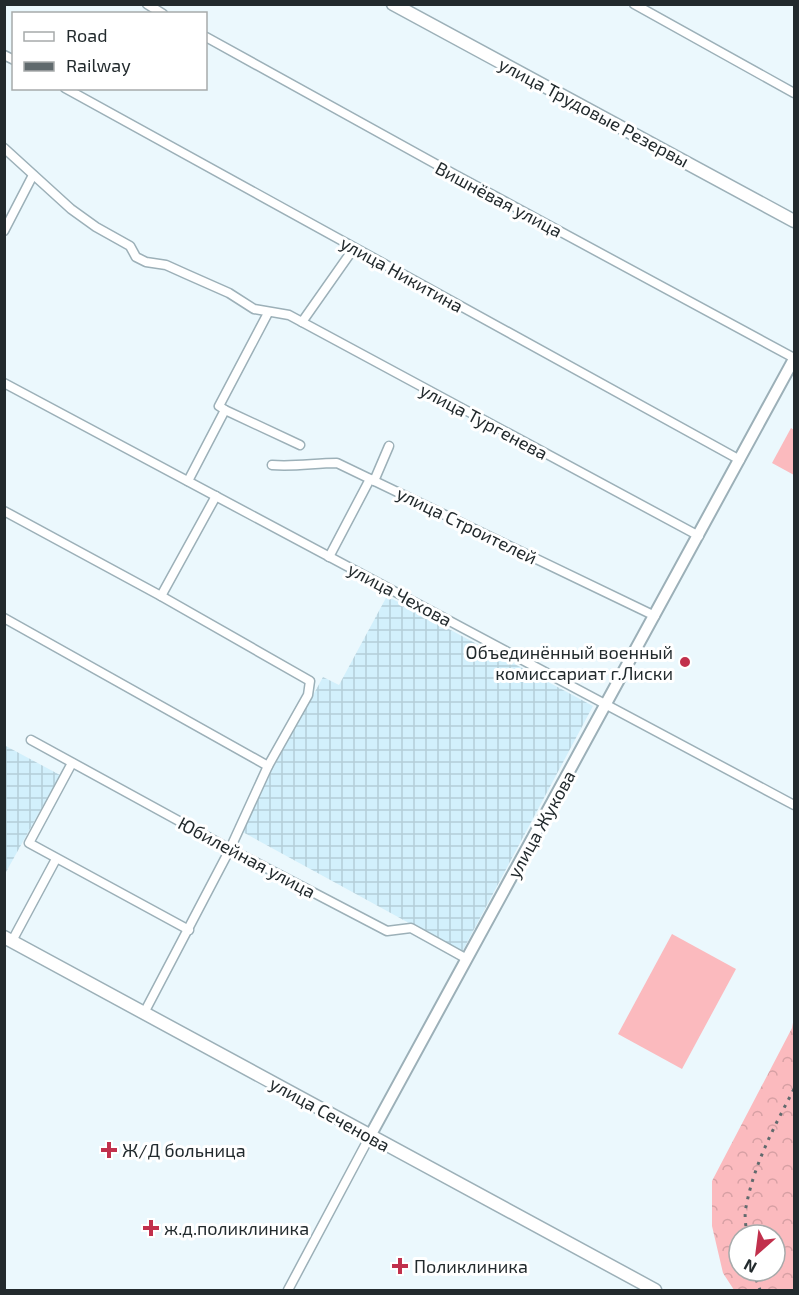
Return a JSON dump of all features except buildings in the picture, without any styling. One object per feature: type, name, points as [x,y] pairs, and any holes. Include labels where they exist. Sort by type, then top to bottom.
[{"type":"main road","name":"улица Трудовые Резервы","points":[[393,4],[795,221]]},
{"type":"main road","name":"улица Сеченова","points":[[8,939],[655,1290]]},
{"type":"street","points":[[147,4],[160,12]]},
{"type":"street","points":[[634,4],[795,93]]},
{"type":"street","name":"Вишнёвая улица","points":[[207,38],[795,358]]},
{"type":"street","name":"улица Никитина","points":[[69,90],[740,460]]},
{"type":"street","name":"улица Тургенева","points":[[4,147],[71,209],[96,227],[130,246],[136,257],[146,262],[166,266],[229,293],[254,309],[289,315],[699,536]]},
{"type":"street","points":[[4,231],[33,175]]},
{"type":"street","points":[[302,322],[354,248]]},
{"type":"street","points":[[268,313],[219,406],[300,445]]},
{"type":"street","name":"улица Жукова","points":[[288,1290],[795,358]]},
{"type":"street","name":"улица Чехова","points":[[4,383],[795,805]]},
{"type":"street","points":[[188,482],[225,410]]},
{"type":"street","points":[[329,556],[389,446]]},
{"type":"street","name":"улица Строителей","points":[[272,465],[294,467],[312,462],[337,463],[655,616]]},
{"type":"street","points":[[160,596],[216,496]]},
{"type":"street","points":[[4,511],[310,681],[308,695],[268,765],[230,849],[144,1013]]},
{"type":"street","points":[[4,618],[268,765]]},
{"type":"street","name":"Юбилейная улица","points":[[31,740],[230,849],[387,931],[411,928],[467,959]]},
{"type":"street","points":[[72,763],[29,843],[189,930]]},
{"type":"street","points":[[8,939],[56,859]]},
{"type":"shaded area","points":[[387,596],[593,706],[462,952],[239,830],[323,677],[339,685]]},
{"type":"shaded area","points":[[4,745],[60,775],[6,872],[4,872]]},
{"type":"green space","points":[[791,428],[794,430],[794,475],[772,463]]},
{"type":"green space","points":[[672,934],[736,969],[682,1069],[618,1034]]},
{"type":"green space","points":[[794,1017],[794,1290],[734,1290],[729,1283],[787,1283],[787,1223],[727,1223],[727,1279],[723,1273],[712,1226],[712,1181],[792,1028]]},
{"type":"railway","points":[[745,1223],[745,1210],[759,1161],[794,1089]]},
{"type":"railway","points":[[757,1283],[760,1290]]},
{"type":"place","name":"Объединённый военный комиссариат г.Лиски","points":[[685,662]]},
{"type":"place","name":"Ж/Д больница","points":[[109,1150]]},
{"type":"place","name":"ж.д.поликлиника","points":[[151,1228]]},
{"type":"place","name":"Поликлиника","points":[[400,1266]]}]
